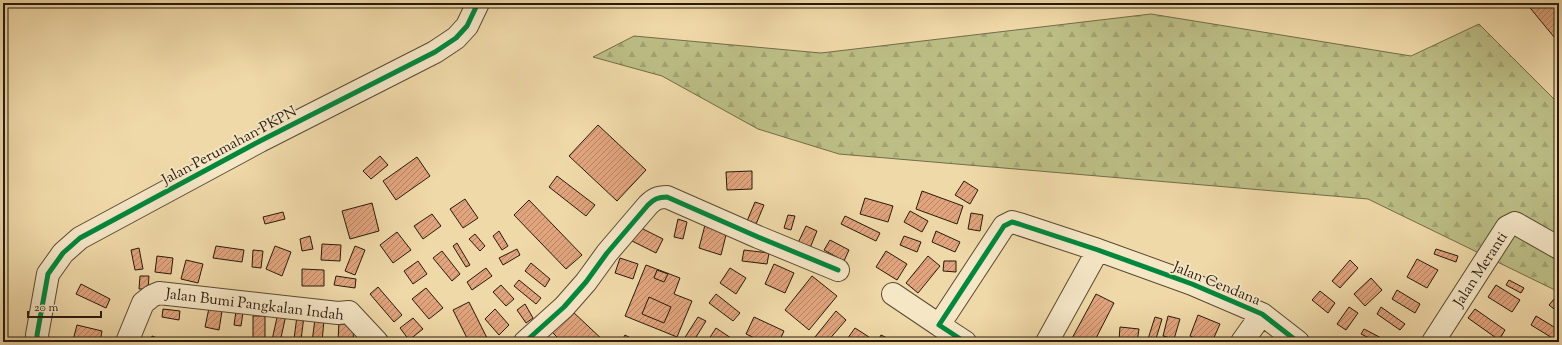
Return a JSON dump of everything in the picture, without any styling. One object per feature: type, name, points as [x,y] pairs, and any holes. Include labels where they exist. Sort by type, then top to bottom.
[{"type":"street","name":"Jalan Perumahan PKPN","points":[[38,342],[37,335],[48,274],[63,253],[80,238],[260,141],[435,52],[456,38],[467,26],[478,3]]},
{"type":"street","points":[[524,342],[564,307],[648,205],[654,199],[660,197],[667,198],[838,270]]},
{"type":"street","name":"Jalan Cendana","points":[[939,325],[1004,226],[1012,222],[1098,250],[1192,284],[1262,314],[1298,342]]},
{"type":"street","name":"Jalan Meranti","points":[[1433,342],[1507,227],[1515,222],[1559,248]]},
{"type":"street","points":[[1047,342],[1098,250]]},
{"type":"street","name":"Jalan Bumi Pangkalan Indah","points":[[127,342],[143,303],[159,293],[338,313],[349,312],[378,342]]},
{"type":"street","points":[[893,294],[965,342]]},
{"type":"street","name":"Jalan Cendana","points":[[1242,342],[1262,314]]},
{"type":"green space","points":[[1151,14],[1411,56],[1479,24],[1559,104],[1559,292],[1368,199],[839,154],[758,129],[662,76],[593,57],[634,36],[821,53]]},
{"type":"building","points":[[1526,3],[1559,3],[1559,43]]},
{"type":"building","points":[[598,125],[646,170],[617,201],[569,156]]},
{"type":"building","points":[[380,156],[388,165],[371,179],[363,171]]},
{"type":"building","points":[[417,157],[430,176],[396,200],[383,181]]},
{"type":"building","points":[[752,171],[752,189],[727,190],[726,172]]},
{"type":"building","points":[[557,176],[595,205],[586,216],[549,187]]},
{"type":"building","points":[[964,181],[978,190],[970,204],[955,195]]},
{"type":"building","points":[[922,191],[963,206],[957,224],[916,209]]},
{"type":"building","points":[[865,198],[893,206],[888,222],[860,214]]},
{"type":"building","points":[[465,199],[478,218],[463,228],[450,209]]},
{"type":"building","points":[[529,200],[582,255],[566,269],[514,215]]},
{"type":"building","points":[[755,202],[764,205],[754,229],[745,226]]},
{"type":"building","points":[[372,203],[379,231],[350,239],[342,211]]},
{"type":"building","points":[[910,211],[928,221],[922,232],[904,222]]},
{"type":"building","points":[[283,212],[285,219],[265,224],[263,217]]},
{"type":"building","points":[[971,213],[983,215],[980,231],[968,229]]},
{"type":"building","points":[[432,214],[441,226],[423,239],[414,226]]},
{"type":"building","points":[[788,215],[795,216],[791,230],[784,228]]},
{"type":"building","points":[[845,216],[880,233],[876,241],[841,224]]},
{"type":"building","points":[[678,219],[687,222],[683,239],[674,237]]},
{"type":"building","points":[[705,225],[727,231],[721,255],[699,248]]},
{"type":"building","points":[[806,226],[817,231],[810,248],[798,243]]},
{"type":"building","points":[[639,227],[663,239],[656,253],[632,241]]},
{"type":"building","points":[[499,231],[508,246],[502,250],[493,236]]},
{"type":"building","points":[[936,231],[960,242],[955,252],[932,242]]},
{"type":"building","points":[[397,232],[411,250],[393,263],[380,245]]},
{"type":"building","points":[[475,234],[485,246],[480,251],[469,239]]},
{"type":"building","points":[[310,236],[313,249],[302,251],[300,239]]},
{"type":"building","points":[[904,236],[921,242],[917,252],[900,245]]},
{"type":"building","points":[[830,240],[849,250],[844,261],[824,250]]},
{"type":"building","points":[[457,243],[470,265],[466,267],[453,246]]},
{"type":"building","points":[[322,244],[341,245],[340,261],[321,260]]},
{"type":"building","points":[[216,246],[244,250],[242,262],[213,258]]},
{"type":"building","points":[[275,246],[291,252],[282,276],[266,269]]},
{"type":"building","points":[[355,246],[365,250],[355,275],[345,271]]},
{"type":"building","points":[[139,248],[143,269],[135,270],[131,250]]},
{"type":"building","points":[[517,249],[520,255],[503,265],[499,258]]},
{"type":"building","points":[[1436,249],[1458,256],[1456,262],[1434,254]]},
{"type":"building","points":[[253,250],[263,251],[261,268],[252,267]]},
{"type":"building","points":[[744,250],[769,253],[767,264],[742,261]]},
{"type":"building","points":[[442,251],[460,274],[452,281],[433,258]]},
{"type":"building","points":[[886,251],[907,264],[897,280],[876,267]]},
{"type":"building","points":[[157,256],[173,258],[171,274],[155,272]]},
{"type":"building","points":[[928,256],[940,266],[918,293],[906,283]]},
{"type":"building","points":[[620,258],[638,264],[633,279],[615,273]]},
{"type":"building","points":[[1417,259],[1438,270],[1427,288],[1407,277]]},
{"type":"building","points":[[186,260],[203,264],[198,283],[181,279]]},
{"type":"building","points":[[1350,260],[1358,268],[1340,288],[1332,281]]},
{"type":"building","points":[[418,261],[427,274],[413,284],[404,271]]},
{"type":"building","points":[[944,261],[956,261],[956,272],[943,271]]},
{"type":"building","points":[[531,263],[550,279],[545,287],[525,271]]},
{"type":"building","points":[[774,264],[794,273],[785,293],[765,284]]},
{"type":"building","points":[[646,265],[680,278],[674,294],[692,301],[677,337],[625,316]]},
{"type":"building","points":[[486,268],[492,276],[472,290],[467,282]]},
{"type":"building","points":[[730,268],[746,278],[736,294],[720,283]]},
{"type":"building","points":[[302,269],[324,270],[324,286],[302,286]]},
{"type":"building","points":[[657,270],[668,274],[664,282],[654,278]]},
{"type":"building","points":[[140,276],[149,276],[148,289],[139,289]]},
{"type":"building","points":[[336,276],[356,279],[355,288],[334,285]]},
{"type":"building","points":[[812,276],[837,296],[809,330],[785,310]]},
{"type":"building","points":[[1371,278],[1382,290],[1365,306],[1354,294]]},
{"type":"building","points":[[519,280],[541,298],[536,304],[514,286]]},
{"type":"building","points":[[1509,280],[1524,288],[1521,293],[1506,285]]},
{"type":"building","points":[[81,284],[110,299],[106,308],[76,294]]},
{"type":"building","points":[[501,285],[514,299],[506,306],[493,292]]},
{"type":"building","points":[[1496,285],[1520,300],[1512,312],[1488,297]]},
{"type":"building","points":[[378,287],[402,315],[394,322],[370,294]]},
{"type":"building","points":[[426,288],[443,308],[429,319],[412,299]]},
{"type":"building","points":[[1397,290],[1420,304],[1415,313],[1392,299]]},
{"type":"building","points":[[1320,291],[1335,303],[1328,313],[1312,300]]},
{"type":"building","points":[[716,294],[740,313],[733,321],[709,303]]},
{"type":"building","points":[[1096,294],[1114,303],[1094,342],[1070,342]]},
{"type":"building","points":[[649,297],[671,307],[664,323],[642,314]]},
{"type":"building","points":[[1555,298],[1559,301],[1559,313],[1549,305]]},
{"type":"building","points":[[469,302],[489,342],[469,342],[453,310]]},
{"type":"building","points":[[237,304],[244,305],[241,326],[234,325]]},
{"type":"building","points":[[525,304],[533,318],[526,323],[517,310]]},
{"type":"building","points":[[1349,307],[1358,313],[1346,330],[1337,324]]},
{"type":"building","points":[[1381,307],[1405,324],[1400,330],[1377,314]]},
{"type":"building","points":[[209,308],[222,311],[219,330],[205,327]]},
{"type":"building","points":[[163,309],[180,311],[179,320],[162,317]]},
{"type":"building","points":[[495,309],[509,325],[499,335],[485,319]]},
{"type":"building","points":[[1475,309],[1505,330],[1499,340],[1468,318]]},
{"type":"building","points":[[572,311],[605,342],[562,342],[552,332]]},
{"type":"building","points":[[836,311],[846,320],[827,342],[822,342],[815,337]]},
{"type":"building","points":[[278,313],[286,315],[280,342],[272,340]]},
{"type":"building","points":[[1198,315],[1220,324],[1212,342],[1204,342],[1190,336]]},
{"type":"building","points":[[253,316],[265,316],[265,342],[253,342]]},
{"type":"building","points":[[297,316],[304,316],[301,340],[294,339]]},
{"type":"building","points":[[1168,316],[1180,319],[1174,339],[1163,336]]},
{"type":"building","points":[[1536,316],[1559,330],[1559,342],[1531,325]]},
{"type":"building","points":[[698,317],[706,321],[693,342],[682,342]]},
{"type":"building","points":[[754,317],[784,331],[779,342],[763,342],[746,334]]},
{"type":"building","points":[[1155,317],[1162,319],[1155,342],[1147,342]]},
{"type":"building","points":[[413,318],[423,329],[409,340],[400,328]]},
{"type":"building","points":[[315,319],[324,320],[322,342],[312,342]]},
{"type":"building","points":[[339,320],[354,321],[353,342],[338,342]]},
{"type":"building","points":[[77,325],[102,331],[100,342],[82,342],[73,340]]},
{"type":"building","points":[[1120,327],[1139,329],[1137,342],[1119,340]]},
{"type":"building","points":[[716,328],[731,338],[729,342],[707,342]]},
{"type":"building","points":[[855,328],[869,337],[866,342],[845,342]]},
{"type":"building","points":[[1364,329],[1389,342],[1377,342],[1361,334]]},
{"type":"building","points":[[625,335],[638,342],[621,342]]},
{"type":"building","points":[[881,335],[895,342],[877,342]]},
{"type":"building","points":[[152,336],[162,340],[161,342],[150,342]]},
{"type":"building","points":[[174,339],[189,342],[174,342]]},
{"type":"cycle path","points":[[38,342],[37,335],[48,274],[63,253],[80,238],[260,141],[435,52],[456,38],[467,26],[478,3]]},
{"type":"cycle path","points":[[525,342],[564,307],[648,205],[659,198],[667,197],[838,270]]},
{"type":"cycle path","points":[[965,342],[939,325],[1004,226],[1012,222],[1098,250],[1192,284],[1262,314],[1298,342]]}]
